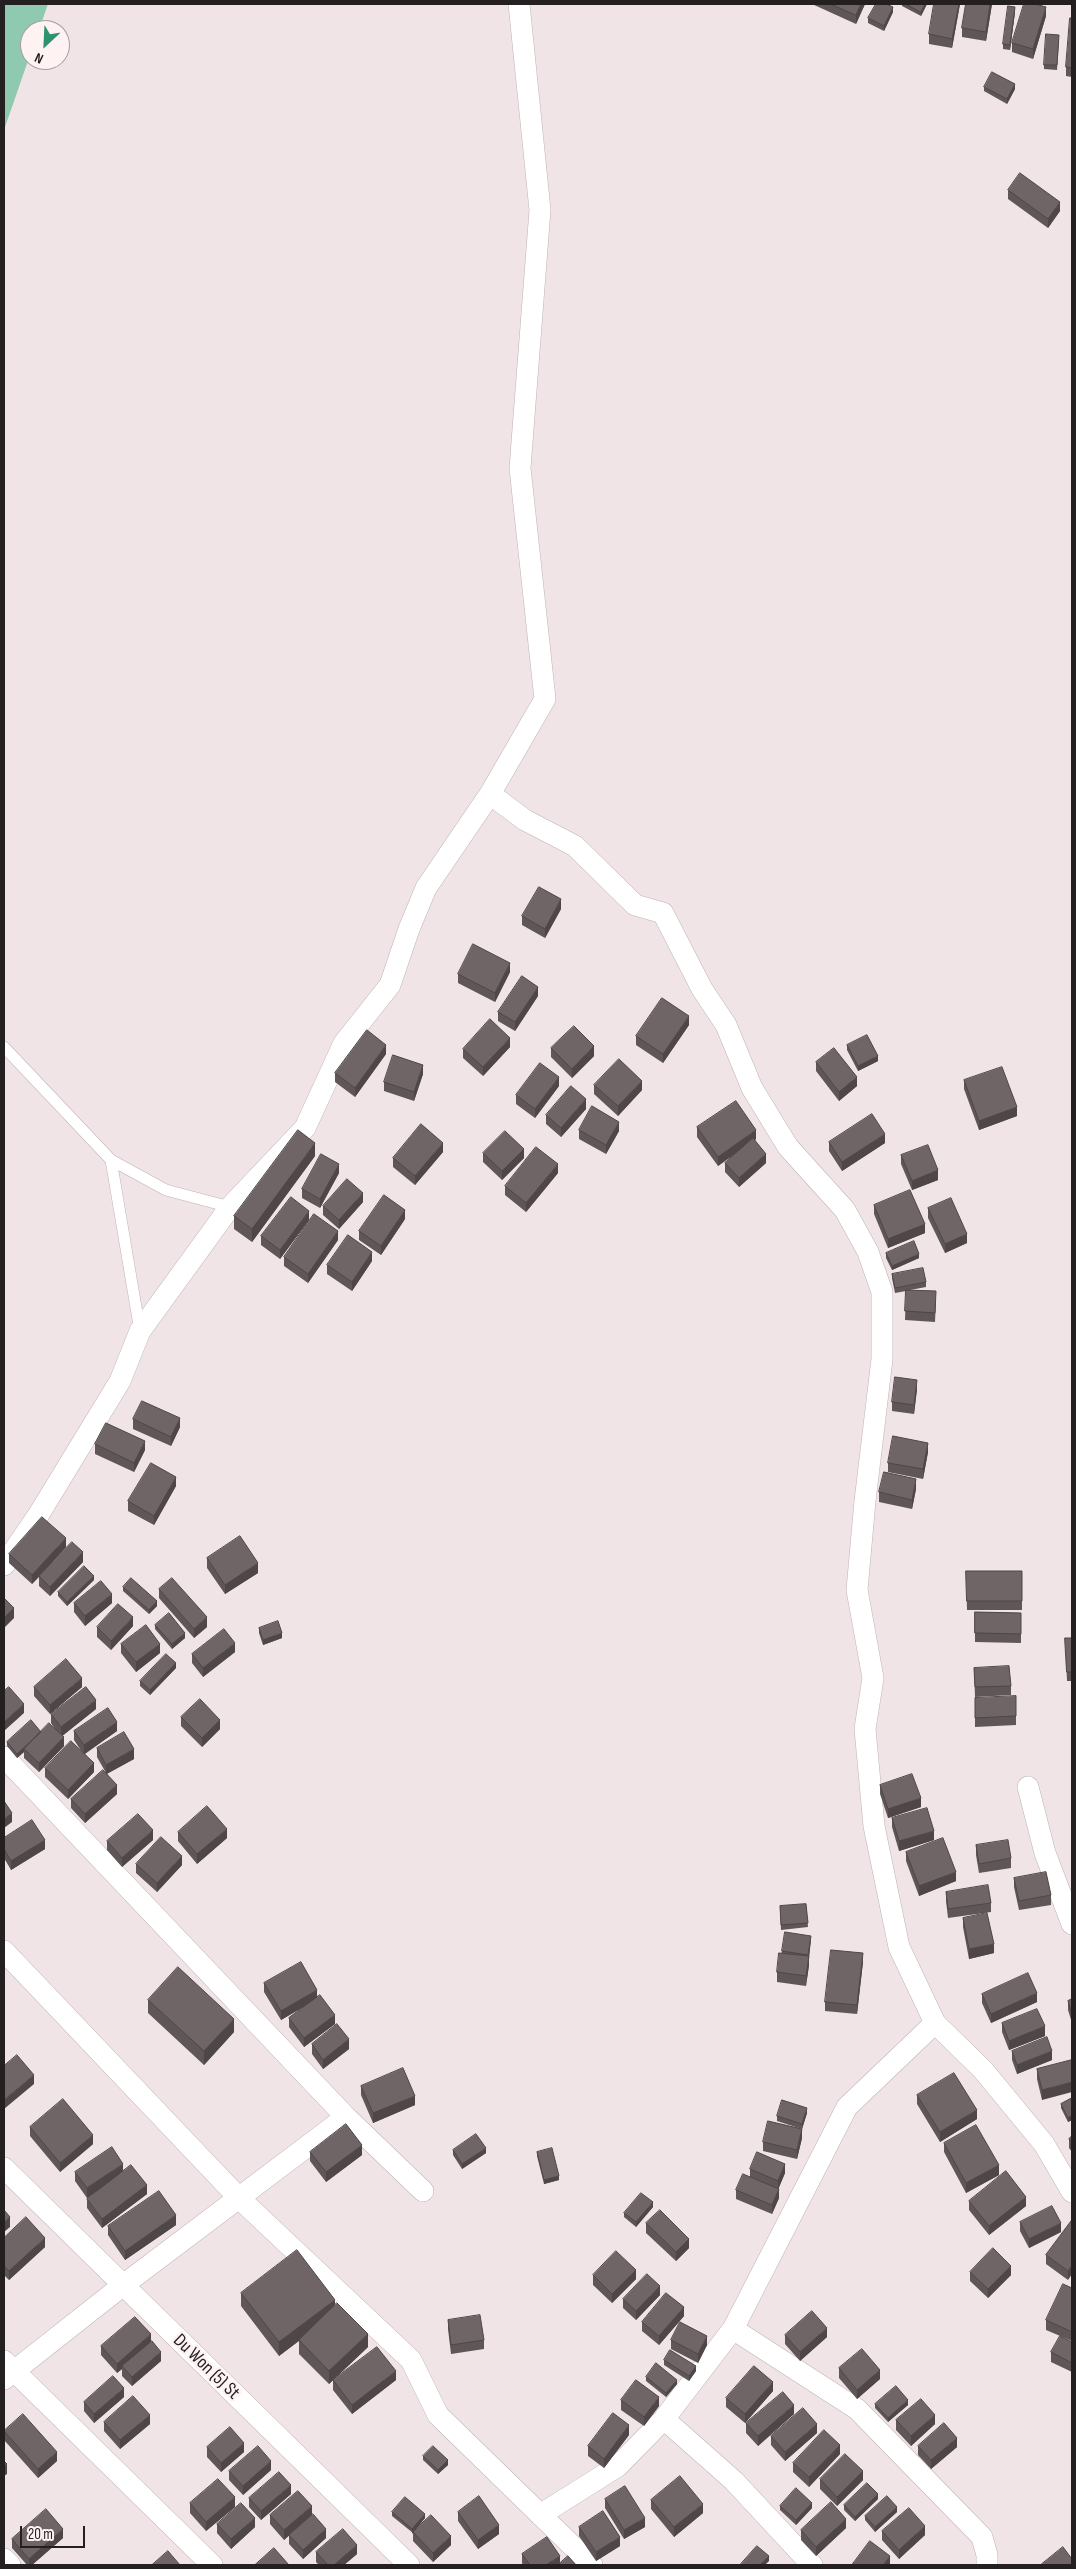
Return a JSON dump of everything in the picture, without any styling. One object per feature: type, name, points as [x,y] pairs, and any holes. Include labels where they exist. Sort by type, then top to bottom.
[{"type":"street","points":[[4,1566],[39,1514],[120,1381],[140,1331],[230,1207],[305,1128],[344,1043],[390,985],[409,929],[426,888],[490,794],[545,699],[520,468],[540,210],[519,4]]},
{"type":"street","points":[[490,794],[525,820],[575,846],[636,905],[663,913],[702,989],[726,1025],[752,1088],[788,1147],[845,1210],[868,1252],[882,1292],[882,1360],[865,1501],[857,1590],[873,1678],[864,1728],[874,1826],[899,1947],[935,2023],[983,2070],[1044,2144],[1072,2192]]},
{"type":"street","points":[[4,1757],[346,2117],[423,2191]]},
{"type":"street","points":[[1028,1787],[1046,1853],[1072,1924]]},
{"type":"street","points":[[4,1951],[239,2198],[411,2360],[438,2415],[592,2565]]},
{"type":"street","points":[[540,2515],[618,2466],[664,2419],[734,2328],[847,2108],[935,2023]]},
{"type":"street","points":[[212,2565],[7,2370],[346,2117]]},
{"type":"street","name":"Du Won (5) St","points":[[4,2168],[122,2286],[409,2565]]},
{"type":"street","points":[[734,2328],[857,2409],[982,2538],[987,2555],[987,2565]]},
{"type":"street","points":[[664,2419],[734,2481],[812,2565]]},
{"type":"street","points":[[4,2558],[10,2565]]},
{"type":"lane","points":[[4,1048],[111,1160],[166,1190],[230,1207]]},
{"type":"lane","points":[[111,1160],[140,1331]]},
{"type":"shaded area","points":[[4,4],[48,4],[42,20],[20,20],[20,70],[25,70],[4,130]]},
{"type":"building","points":[[831,4],[861,4],[856,15]]},
{"type":"building","points":[[876,4],[886,4],[893,7],[884,26],[868,18]]},
{"type":"building","points":[[906,4],[925,4],[921,12]]},
{"type":"building","points":[[934,4],[959,4],[952,39],[929,34]]},
{"type":"building","points":[[966,4],[990,4],[986,32],[962,28]]},
{"type":"building","points":[[1024,4],[1046,7],[1033,49],[1012,43]]},
{"type":"building","points":[[1008,6],[1015,7],[1010,45],[1003,44]]},
{"type":"building","points":[[1070,18],[1072,18],[1072,68],[1066,67]]},
{"type":"building","points":[[1046,34],[1059,35],[1057,65],[1044,65]]},
{"type":"building","points":[[992,72],[1015,84],[1007,99],[984,87]]},
{"type":"building","points":[[1020,173],[1060,202],[1048,219],[1008,190]]},
{"type":"building","points":[[539,887],[561,899],[545,929],[522,916]]},
{"type":"building","points":[[473,944],[510,963],[495,993],[458,974]]},
{"type":"building","points":[[522,976],[538,987],[515,1022],[498,1012]]},
{"type":"building","points":[[662,998],[689,1016],[663,1054],[636,1036]]},
{"type":"building","points":[[490,1019],[510,1038],[483,1067],[463,1049]]},
{"type":"building","points":[[574,1026],[594,1046],[572,1069],[551,1048]]},
{"type":"building","points":[[367,1030],[386,1045],[355,1088],[335,1073]]},
{"type":"building","points":[[867,1035],[878,1056],[858,1066],[847,1045]]},
{"type":"building","points":[[834,1048],[857,1077],[839,1092],[816,1062]]},
{"type":"building","points":[[393,1055],[423,1065],[414,1092],[384,1082]]},
{"type":"building","points":[[619,1059],[642,1081],[618,1106],[594,1085]]},
{"type":"building","points":[[540,1063],[559,1077],[535,1109],[516,1095]]},
{"type":"building","points":[[1002,1067],[1017,1107],[979,1121],[964,1080]]},
{"type":"building","points":[[571,1086],[586,1099],[561,1128],[546,1115]]},
{"type":"building","points":[[736,1101],[756,1130],[718,1157],[697,1127]]},
{"type":"building","points":[[592,1106],[619,1122],[606,1145],[579,1130]]},
{"type":"building","points":[[872,1114],[885,1134],[842,1162],[829,1142]]},
{"type":"building","points":[[421,1124],[443,1143],[415,1176],[393,1158]]},
{"type":"building","points":[[298,1130],[315,1143],[252,1229],[234,1216]]},
{"type":"building","points":[[505,1131],[524,1149],[502,1171],[483,1153]]},
{"type":"building","points":[[753,1138],[766,1154],[739,1178],[725,1163]]},
{"type":"building","points":[[928,1145],[938,1170],[912,1181],[901,1155]]},
{"type":"building","points":[[536,1147],[558,1164],[526,1203],[505,1186]]},
{"type":"building","points":[[321,1154],[339,1164],[320,1199],[302,1189]]},
{"type":"building","points":[[347,1179],[363,1193],[339,1220],[323,1206]]},
{"type":"building","points":[[910,1190],[925,1224],[888,1239],[874,1205]]},
{"type":"building","points":[[384,1195],[405,1210],[381,1246],[359,1231]]},
{"type":"building","points":[[291,1197],[309,1211],[280,1250],[261,1236]]},
{"type":"building","points":[[951,1198],[967,1234],[945,1244],[928,1208]]},
{"type":"building","points":[[314,1214],[338,1231],[308,1274],[284,1257]]},
{"type":"building","points":[[348,1235],[372,1252],[352,1282],[327,1265]]},
{"type":"building","points":[[914,1241],[919,1254],[892,1266],[886,1253]]},
{"type":"building","points":[[923,1268],[926,1282],[895,1288],[892,1274]]},
{"type":"building","points":[[906,1290],[936,1291],[935,1313],[905,1311]]},
{"type":"building","points":[[895,1377],[917,1380],[914,1405],[892,1402]]},
{"type":"building","points":[[142,1401],[180,1418],[171,1437],[133,1419]]},
{"type":"building","points":[[106,1423],[145,1441],[134,1463],[95,1444]]},
{"type":"building","points":[[893,1436],[928,1443],[923,1469],[888,1463]]},
{"type":"building","points":[[151,1463],[176,1477],[154,1516],[128,1501]]},
{"type":"building","points":[[884,1472],[916,1479],[912,1500],[879,1492]]},
{"type":"building","points":[[42,1517],[66,1538],[32,1575],[9,1554]]},
{"type":"building","points":[[240,1536],[258,1563],[225,1585],[207,1558]]},
{"type":"building","points":[[72,1542],[83,1552],[50,1587],[39,1576]]},
{"type":"building","points":[[84,1566],[94,1576],[67,1602],[58,1592]]},
{"type":"building","points":[[966,1571],[1022,1571],[1022,1601],[967,1601]]},
{"type":"building","points":[[131,1578],[157,1601],[149,1610],[123,1587]]},
{"type":"building","points":[[172,1578],[207,1617],[194,1629],[159,1589]]},
{"type":"building","points":[[101,1581],[112,1594],[85,1616],[74,1603]]},
{"type":"building","points":[[4,1598],[14,1608],[4,1618]]},
{"type":"building","points":[[118,1604],[133,1617],[111,1641],[97,1627]]},
{"type":"building","points":[[975,1612],[1021,1613],[1021,1634],[975,1633]]},
{"type":"building","points":[[169,1613],[185,1633],[172,1644],[155,1625]]},
{"type":"building","points":[[278,1621],[282,1633],[263,1640],[259,1628]]},
{"type":"building","points":[[146,1625],[160,1644],[136,1662],[121,1644]]},
{"type":"building","points":[[224,1629],[235,1643],[203,1668],[192,1654]]},
{"type":"building","points":[[1065,1638],[1072,1638],[1072,1672],[1067,1672]]},
{"type":"building","points":[[166,1654],[176,1663],[150,1690],[140,1681]]},
{"type":"building","points":[[66,1659],[82,1678],[50,1705],[34,1687]]},
{"type":"building","points":[[1009,1666],[1011,1686],[975,1687],[974,1668]]},
{"type":"building","points":[[9,1687],[24,1704],[4,1722],[4,1691]]},
{"type":"building","points":[[86,1687],[96,1700],[61,1727],[51,1714]]},
{"type":"building","points":[[1016,1696],[1016,1716],[975,1718],[975,1698]]},
{"type":"building","points":[[200,1699],[220,1720],[202,1738],[181,1717]]},
{"type":"building","points":[[108,1708],[117,1722],[84,1745],[74,1731]]},
{"type":"building","points":[[31,1720],[41,1732],[17,1754],[7,1742]]},
{"type":"building","points":[[49,1723],[64,1737],[39,1763],[24,1749]]},
{"type":"building","points":[[124,1732],[134,1749],[106,1765],[97,1748]]},
{"type":"building","points":[[71,1741],[94,1763],[68,1790],[45,1768]]},
{"type":"building","points":[[103,1770],[117,1785],[85,1814],[71,1799]]},
{"type":"building","points":[[912,1774],[921,1798],[888,1809],[880,1785]]},
{"type":"building","points":[[4,1801],[12,1813],[4,1819]]},
{"type":"building","points":[[207,1806],[227,1829],[197,1854],[178,1832]]},
{"type":"building","points":[[927,1808],[934,1831],[899,1841],[892,1818]]},
{"type":"building","points":[[138,1814],[153,1830],[122,1858],[107,1841]]},
{"type":"building","points":[[32,1820],[45,1840],[11,1861],[4,1849],[4,1838]]},
{"type":"building","points":[[161,1837],[182,1856],[157,1883],[136,1864]]},
{"type":"building","points":[[943,1838],[956,1872],[919,1886],[906,1852]]},
{"type":"building","points":[[1008,1840],[1011,1858],[979,1864],[976,1845]]},
{"type":"building","points":[[1046,1872],[1051,1895],[1019,1901],[1014,1878]]},
{"type":"building","points":[[988,1885],[991,1903],[948,1909],[946,1892]]},
{"type":"building","points":[[806,1904],[808,1923],[781,1925],[780,1906]]},
{"type":"building","points":[[987,1913],[994,1944],[969,1949],[963,1918]]},
{"type":"building","points":[[785,1932],[811,1936],[808,1955],[782,1951]]},
{"type":"building","points":[[831,1950],[863,1953],[857,2005],[825,2002]]},
{"type":"building","points":[[779,1953],[809,1956],[806,1976],[777,1972]]},
{"type":"building","points":[[301,1962],[317,1990],[281,2011],[264,1983]]},
{"type":"building","points":[[178,1967],[234,2019],[204,2051],[148,2000]]},
{"type":"building","points":[[1028,1973],[1037,1993],[991,2014],[982,1994]]},
{"type":"building","points":[[320,1995],[335,2015],[304,2038],[289,2018]]},
{"type":"building","points":[[1072,1999],[1072,2014],[1068,2001]]},
{"type":"building","points":[[1037,2009],[1045,2026],[1009,2041],[1002,2023]]},
{"type":"building","points":[[337,2024],[349,2039],[323,2060],[312,2044]]},
{"type":"building","points":[[1047,2037],[1052,2051],[1017,2065],[1012,2051]]},
{"type":"building","points":[[17,2055],[34,2075],[4,2100],[4,2066]]},
{"type":"building","points":[[1072,2060],[1072,2082],[1042,2090],[1037,2069]]},
{"type":"building","points":[[403,2068],[415,2096],[373,2113],[361,2086]]},
{"type":"building","points":[[954,2073],[977,2110],[940,2132],[917,2095]]},
{"type":"building","points":[[1072,2098],[1072,2115],[1068,2118],[1061,2104]]},
{"type":"building","points":[[63,2099],[93,2135],[60,2163],[30,2127]]},
{"type":"building","points":[[782,2100],[807,2108],[802,2124],[777,2116]]},
{"type":"building","points":[[768,2121],[802,2129],[797,2150],[763,2142]]},
{"type":"building","points":[[346,2124],[362,2145],[326,2172],[310,2152]]},
{"type":"building","points":[[976,2125],[999,2165],[966,2183],[944,2143]]},
{"type":"building","points":[[476,2134],[486,2148],[462,2164],[453,2150]]},
{"type":"building","points":[[112,2147],[123,2164],[87,2188],[75,2172]]},
{"type":"building","points":[[552,2148],[559,2176],[544,2180],[537,2152]]},
{"type":"building","points":[[757,2152],[785,2164],[778,2181],[750,2169]]},
{"type":"building","points":[[131,2165],[147,2185],[102,2219],[87,2199]]},
{"type":"building","points":[[1006,2171],[1026,2197],[989,2226],[969,2201]]},
{"type":"building","points":[[743,2174],[779,2189],[772,2205],[736,2190]]},
{"type":"building","points":[[159,2191],[176,2215],[125,2251],[108,2226]]},
{"type":"building","points":[[641,2193],[653,2202],[636,2222],[624,2213]]},
{"type":"building","points":[[1052,2206],[1061,2223],[1029,2239],[1020,2222]]},
{"type":"building","points":[[4,2210],[10,2217],[4,2223]]},
{"type":"building","points":[[660,2210],[689,2239],[676,2252],[646,2223]]},
{"type":"building","points":[[26,2217],[45,2238],[9,2271],[4,2266],[4,2238]]},
{"type":"building","points":[[1072,2220],[1072,2265],[1068,2271],[1046,2255]]},
{"type":"building","points":[[993,2248],[1011,2266],[988,2289],[970,2272]]},
{"type":"building","points":[[297,2250],[335,2300],[279,2342],[241,2293]]},
{"type":"building","points":[[616,2251],[636,2270],[612,2294],[593,2275]]},
{"type":"building","points":[[647,2274],[660,2286],[636,2311],[623,2299]]},
{"type":"building","points":[[1063,2284],[1072,2288],[1072,2332],[1046,2320]]},
{"type":"building","points":[[666,2293],[684,2307],[659,2336],[642,2322]]},
{"type":"building","points":[[337,2303],[368,2334],[329,2371],[299,2340]]},
{"type":"building","points":[[812,2311],[827,2328],[800,2352],[785,2335]]},
{"type":"building","points":[[480,2315],[484,2340],[451,2345],[448,2320]]},
{"type":"building","points":[[135,2317],[151,2334],[117,2364],[101,2346]]},
{"type":"building","points":[[680,2322],[707,2336],[698,2354],[671,2340]]},
{"type":"building","points":[[1060,2336],[1072,2342],[1072,2363],[1051,2352]]},
{"type":"building","points":[[152,2341],[161,2352],[132,2377],[122,2366]]},
{"type":"building","points":[[377,2347],[396,2371],[352,2405],[333,2380]]},
{"type":"building","points":[[862,2349],[880,2370],[857,2390],[839,2368]]},
{"type":"building","points":[[670,2350],[696,2366],[689,2376],[664,2360]]},
{"type":"building","points":[[656,2363],[677,2380],[666,2393],[646,2377]]},
{"type":"building","points":[[754,2366],[773,2382],[745,2414],[726,2398]]},
{"type":"building","points":[[113,2376],[124,2388],[94,2414],[84,2402]]},
{"type":"building","points":[[636,2380],[659,2397],[644,2417],[621,2400]]},
{"type":"building","points":[[896,2386],[908,2400],[888,2418],[875,2404]]},
{"type":"building","points":[[783,2392],[794,2405],[758,2436],[746,2423]]},
{"type":"building","points":[[133,2396],[150,2415],[120,2440],[104,2422]]},
{"type":"building","points":[[921,2399],[935,2415],[911,2436],[896,2420]]},
{"type":"building","points":[[803,2408],[817,2424],[785,2452],[771,2436]]},
{"type":"building","points":[[613,2413],[629,2425],[604,2459],[588,2446]]},
{"type":"building","points":[[23,2414],[57,2452],[38,2469],[4,2431]]},
{"type":"building","points":[[944,2423],[957,2438],[931,2460],[918,2446]]},
{"type":"building","points":[[230,2427],[244,2443],[221,2463],[207,2447]]},
{"type":"building","points":[[824,2430],[840,2445],[809,2477],[793,2463]]},
{"type":"building","points":[[258,2446],[271,2461],[243,2486],[229,2471]]},
{"type":"building","points":[[433,2446],[448,2460],[438,2470],[423,2456]]},
{"type":"building","points":[[845,2454],[863,2471],[837,2497],[820,2479]]},
{"type":"building","points":[[279,2472],[291,2485],[261,2511],[249,2498]]},
{"type":"building","points":[[680,2476],[703,2504],[674,2527],[651,2500]]},
{"type":"building","points":[[218,2479],[235,2497],[206,2522],[190,2503]]},
{"type":"building","points":[[867,2483],[878,2494],[855,2517],[844,2505]]},
{"type":"building","points":[[625,2486],[645,2518],[624,2530],[605,2499]]},
{"type":"building","points":[[796,2488],[812,2503],[796,2520],[780,2506]]},
{"type":"building","points":[[298,2491],[312,2506],[284,2530],[270,2515]]},
{"type":"building","points":[[479,2496],[499,2525],[478,2540],[458,2512]]},
{"type":"building","points":[[887,2496],[897,2507],[875,2527],[865,2516]]},
{"type":"building","points":[[405,2497],[425,2514],[412,2529],[392,2512]]},
{"type":"building","points":[[831,2502],[846,2519],[816,2547],[801,2530]]},
{"type":"building","points":[[241,2503],[255,2518],[231,2539],[217,2524]]},
{"type":"building","points":[[909,2508],[925,2526],[899,2550],[882,2531]]},
{"type":"building","points":[[46,2509],[63,2529],[29,2559],[12,2539]]},
{"type":"building","points":[[603,2511],[620,2537],[596,2552],[579,2527]]},
{"type":"building","points":[[313,2514],[326,2529],[303,2550],[289,2535]]},
{"type":"building","points":[[431,2515],[451,2536],[433,2553],[413,2532]]},
{"type":"building","points":[[343,2529],[357,2545],[334,2565],[328,2565],[316,2552]]},
{"type":"building","points":[[547,2537],[560,2556],[546,2565],[530,2565],[522,2554]]},
{"type":"building","points":[[870,2541],[890,2556],[883,2565],[852,2565]]},
{"type":"building","points":[[757,2546],[769,2556],[760,2565],[742,2565],[741,2564]]},
{"type":"building","points":[[1063,2547],[1072,2559],[1072,2565],[1042,2564]]},
{"type":"building","points":[[274,2548],[289,2565],[255,2565]]},
{"type":"building","points":[[168,2551],[180,2565],[152,2565]]},
{"type":"building","points":[[568,2556],[576,2565],[558,2565]]}]
